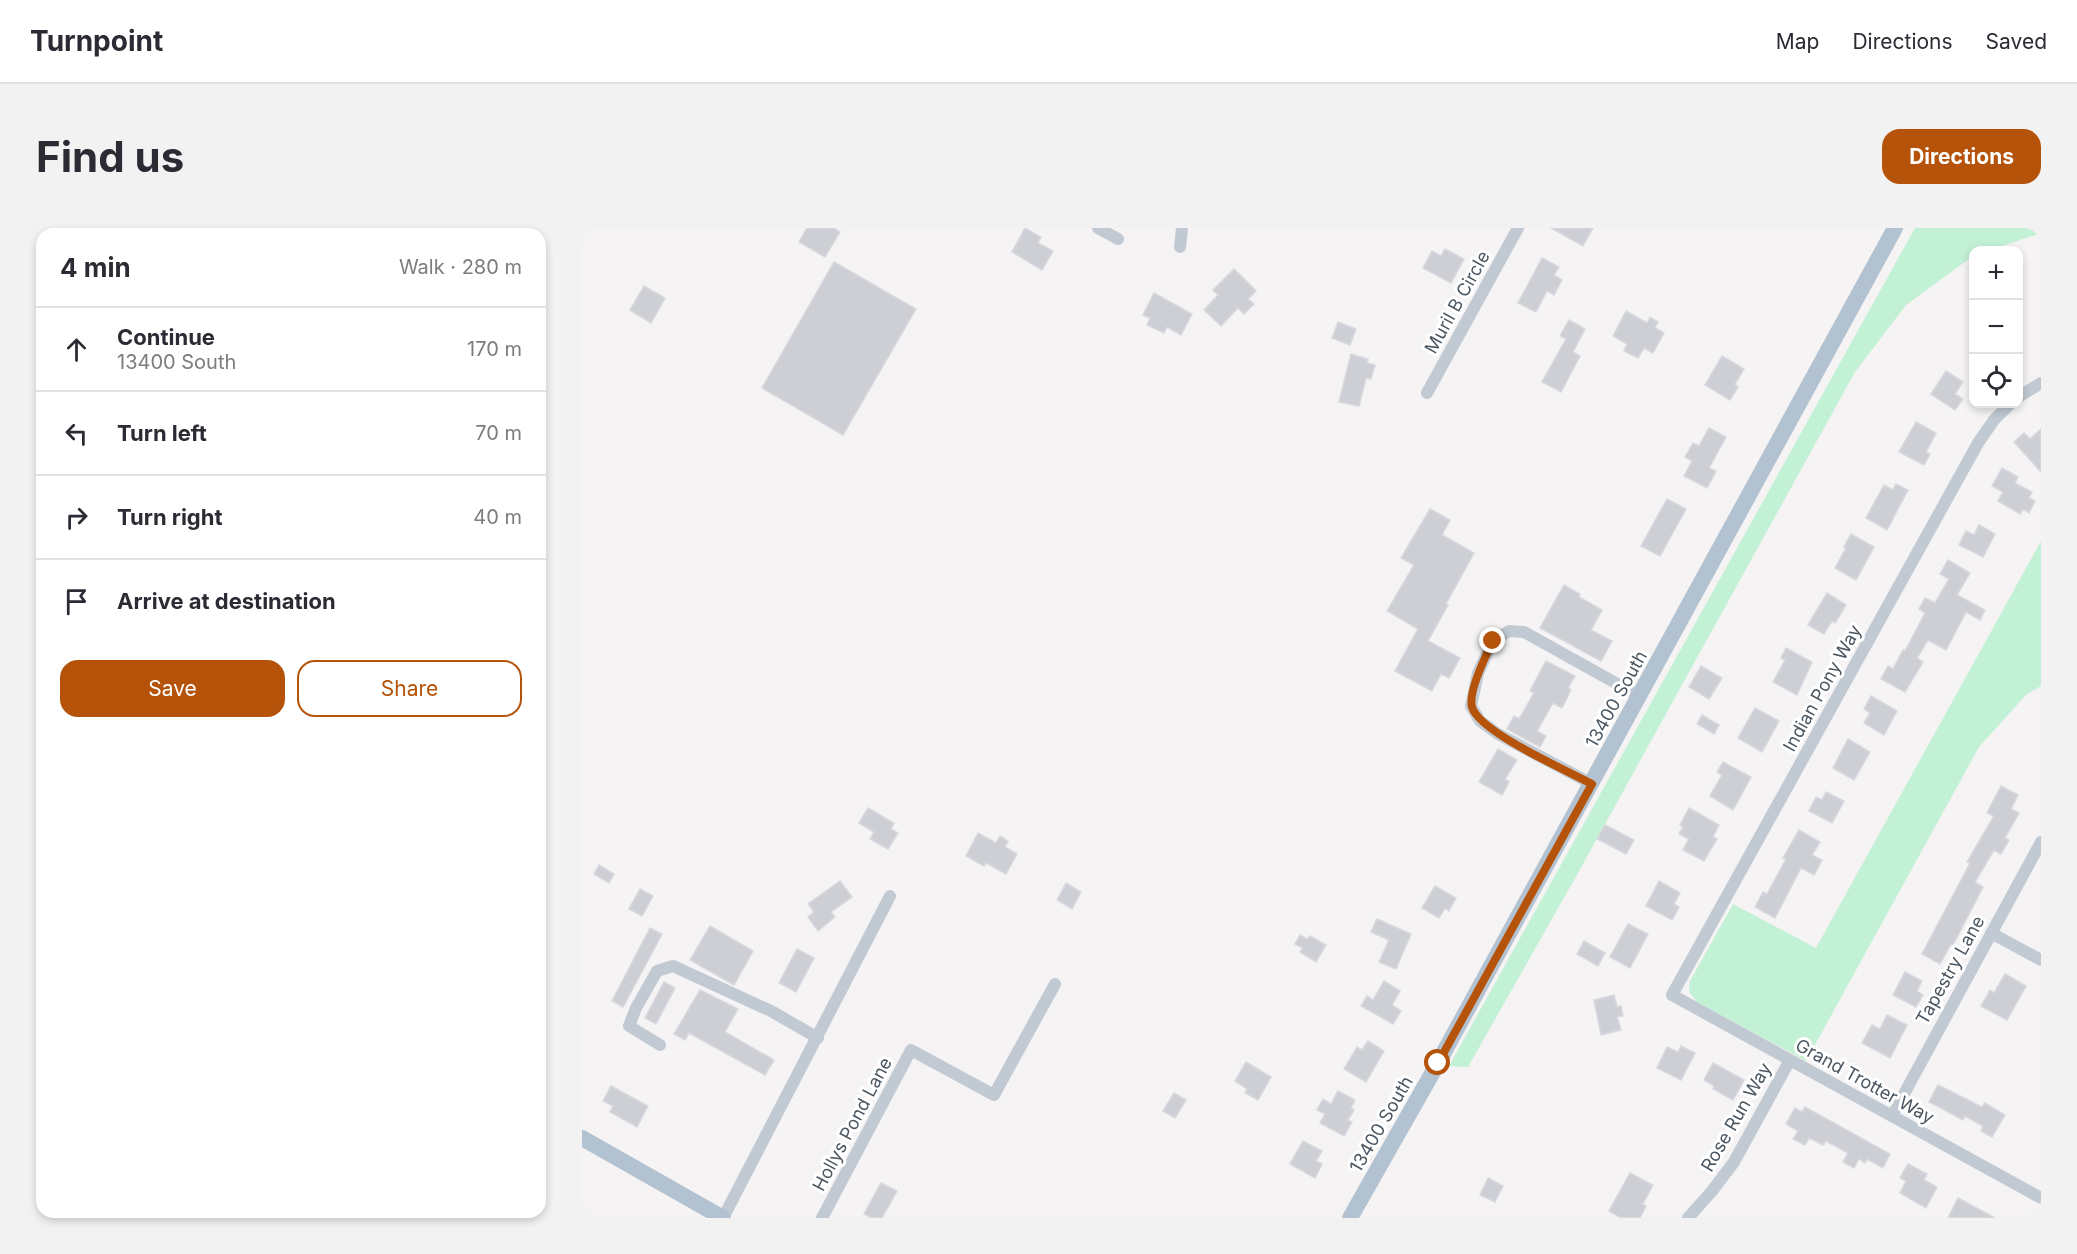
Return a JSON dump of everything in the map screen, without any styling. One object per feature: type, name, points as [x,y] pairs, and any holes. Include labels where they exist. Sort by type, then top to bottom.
[{"type":"main road","name":"13400 South","points":[[1350,1218],[1444,1053],[1895,228]]},
{"type":"main road","points":[[582,1138],[723,1218]]},
{"type":"street","points":[[1098,228],[1118,239]]},
{"type":"street","points":[[1180,247],[1182,228]]},
{"type":"street","name":"Muril B Circle","points":[[1427,393],[1518,228]]},
{"type":"street","points":[[2023,394],[2041,383]]},
{"type":"street","name":"Indian Pony Way","points":[[1672,995],[1978,443],[1994,420],[2006,408]]},
{"type":"street","points":[[1592,784],[1498,734],[1480,720],[1472,705],[1478,673],[1493,641],[1509,631],[1524,632],[1640,696]]},
{"type":"street","name":"Tapestry Lane","points":[[1892,1116],[2041,842]]},
{"type":"street","points":[[723,1218],[890,896]]},
{"type":"street","points":[[1991,933],[2041,960]]},
{"type":"street","points":[[660,1045],[629,1026],[636,1008],[657,971],[673,966],[771,1011],[818,1038]]},
{"type":"street","name":"Hollys Pond Lane","points":[[822,1218],[911,1050],[994,1095],[1055,984]]},
{"type":"street","name":"Grand Trotter Way","points":[[1672,995],[2041,1198]]},
{"type":"street","name":"Rose Run Way","points":[[1688,1218],[1734,1162],[1790,1060]]},
{"type":"green space","points":[[1915,228],[2041,228],[2041,233],[2002,246],[1969,246],[1969,259],[1906,305],[1855,372],[1468,1067],[1449,1066]]},
{"type":"green space","points":[[2041,541],[2041,686],[2027,694],[1979,747],[1806,1061],[1697,1002],[1689,992],[1690,981],[1733,904],[1816,948]]},
{"type":"building","points":[[807,228],[834,228],[840,232],[825,257],[799,242]]},
{"type":"building","points":[[1025,228],[1041,237],[1038,243],[1053,251],[1042,270],[1012,252]]},
{"type":"building","points":[[1551,228],[1593,228],[1583,246]]},
{"type":"building","points":[[1445,249],[1464,259],[1451,283],[1423,268],[1432,251],[1441,256]]},
{"type":"building","points":[[1542,258],[1559,267],[1554,275],[1562,280],[1554,295],[1547,291],[1536,312],[1518,303]]},
{"type":"building","points":[[834,262],[916,309],[843,435],[762,388]]},
{"type":"building","points":[[1234,269],[1256,291],[1248,299],[1254,304],[1244,314],[1238,308],[1221,326],[1204,310],[1218,295],[1213,290]]},
{"type":"building","points":[[644,286],[665,298],[651,323],[630,310]]},
{"type":"building","points":[[1154,293],[1192,314],[1181,335],[1167,327],[1164,333],[1147,325],[1150,318],[1143,315]]},
{"type":"building","points":[[1626,311],[1647,323],[1650,317],[1658,322],[1655,328],[1664,333],[1653,353],[1644,348],[1638,358],[1624,351],[1627,344],[1613,336]]},
{"type":"building","points":[[1569,320],[1585,329],[1573,352],[1580,356],[1561,392],[1542,382],[1566,339],[1560,336]]},
{"type":"building","points":[[1338,322],[1356,329],[1350,345],[1332,338]]},
{"type":"building","points":[[1351,354],[1368,359],[1367,363],[1375,365],[1371,379],[1366,378],[1359,406],[1339,402]]},
{"type":"building","points":[[1722,356],[1744,369],[1735,384],[1738,387],[1730,400],[1705,385]]},
{"type":"building","points":[[1946,371],[1963,382],[1955,394],[1963,399],[1955,410],[1931,394]]},
{"type":"building","points":[[1916,422],[1936,433],[1926,452],[1930,454],[1924,465],[1899,452]]},
{"type":"building","points":[[1709,428],[1726,437],[1709,468],[1716,471],[1707,488],[1684,476],[1692,461],[1685,457],[1693,443],[1699,446]]},
{"type":"building","points":[[2041,429],[2041,472],[2014,442],[2024,433],[2030,439]]},
{"type":"building","points":[[2002,468],[2018,477],[2015,483],[2032,492],[2029,498],[2035,501],[2029,513],[2023,509],[2020,514],[1998,501],[2003,492],[1992,486]]},
{"type":"building","points":[[1896,484],[1908,490],[1887,530],[1866,518],[1884,485],[1893,490]]},
{"type":"building","points":[[1667,499],[1686,509],[1660,556],[1641,546]]},
{"type":"building","points":[[1430,509],[1450,520],[1442,535],[1474,553],[1428,641],[1460,658],[1449,678],[1441,674],[1432,691],[1395,671],[1418,629],[1387,611],[1414,565],[1401,558]]},
{"type":"building","points":[[1979,525],[1995,534],[1983,557],[1959,545],[1966,531],[1974,535]]},
{"type":"building","points":[[1851,534],[1874,547],[1856,580],[1835,568]]},
{"type":"building","points":[[1948,560],[1970,573],[1957,595],[1985,610],[1980,620],[1966,612],[1946,650],[1928,640],[1917,658],[1923,662],[1905,692],[1881,679],[1888,666],[1893,669],[1903,650],[1905,651],[1925,613],[1919,609],[1925,598],[1935,603],[1949,579],[1940,574]]},
{"type":"building","points":[[1564,585],[1602,610],[1591,630],[1612,641],[1601,661],[1540,628]]},
{"type":"building","points":[[1827,593],[1846,605],[1835,623],[1832,621],[1824,634],[1808,625]]},
{"type":"building","points":[[1786,648],[1812,662],[1797,695],[1773,682],[1785,660],[1781,658]]},
{"type":"building","points":[[1546,661],[1575,676],[1568,688],[1571,690],[1562,708],[1553,703],[1537,731],[1546,736],[1540,747],[1507,729],[1514,716],[1519,719],[1534,693],[1530,691]]},
{"type":"building","points":[[1701,666],[1722,678],[1709,699],[1689,687]]},
{"type":"building","points":[[1871,696],[1897,711],[1884,735],[1864,723],[1870,713],[1864,709]]},
{"type":"building","points":[[1755,708],[1779,721],[1762,752],[1738,738]]},
{"type":"building","points":[[1702,715],[1719,725],[1714,734],[1697,724]]},
{"type":"building","points":[[1848,739],[1870,752],[1854,780],[1833,768]]},
{"type":"building","points":[[1498,749],[1517,760],[1505,779],[1509,782],[1502,795],[1479,782]]},
{"type":"building","points":[[1723,762],[1751,777],[1733,810],[1710,796],[1722,775],[1717,772]]},
{"type":"building","points":[[2001,786],[2018,795],[2011,809],[2019,813],[2005,838],[2009,840],[2001,854],[1994,850],[1975,882],[1983,887],[1953,945],[1951,944],[1940,964],[1922,954],[1970,863],[1967,862],[1994,816],[1987,813]]},
{"type":"building","points":[[1826,792],[1844,801],[1832,823],[1809,811],[1816,797],[1822,800]]},
{"type":"building","points":[[868,808],[894,823],[891,829],[898,833],[888,849],[870,839],[874,832],[859,823]]},
{"type":"building","points":[[1689,808],[1719,825],[1713,837],[1717,839],[1704,861],[1683,850],[1689,839],[1679,834],[1683,827],[1680,825]]},
{"type":"building","points":[[1605,825],[1634,840],[1626,854],[1597,839]]},
{"type":"building","points":[[1799,830],[1820,842],[1812,855],[1822,860],[1814,875],[1801,868],[1775,918],[1755,907],[1763,892],[1767,894]]},
{"type":"building","points":[[978,833],[996,843],[1000,836],[1008,841],[1005,847],[1017,854],[1006,874],[986,863],[984,866],[966,856]]},
{"type":"building","points":[[599,865],[614,874],[609,883],[594,874]]},
{"type":"building","points":[[840,881],[852,897],[831,912],[835,917],[818,931],[808,917],[814,912],[808,904]]},
{"type":"building","points":[[1659,881],[1680,893],[1674,904],[1679,907],[1672,920],[1646,906]]},
{"type":"building","points":[[1066,883],[1081,892],[1072,909],[1057,900]]},
{"type":"building","points":[[1435,886],[1456,898],[1449,911],[1445,908],[1439,918],[1422,908]]},
{"type":"building","points":[[640,889],[653,896],[642,916],[629,909]]},
{"type":"building","points":[[1377,919],[1411,934],[1396,969],[1379,962],[1389,940],[1371,932]]},
{"type":"building","points":[[1628,924],[1648,934],[1630,968],[1610,957]]},
{"type":"building","points":[[710,926],[753,951],[734,985],[690,960]]},
{"type":"building","points":[[650,928],[662,934],[623,1007],[612,1001]]},
{"type":"building","points":[[1300,935],[1307,939],[1310,936],[1326,945],[1316,962],[1300,952],[1303,948],[1295,944]]},
{"type":"building","points":[[1584,941],[1605,953],[1598,966],[1577,954]]},
{"type":"building","points":[[797,949],[814,958],[796,992],[779,983]]},
{"type":"building","points":[[1905,972],[1922,981],[1917,991],[1923,995],[1916,1007],[1893,995]]},
{"type":"building","points":[[2005,974],[2026,986],[2007,1020],[1981,1006],[1990,990],[1994,993]]},
{"type":"building","points":[[1384,981],[1400,991],[1392,1005],[1401,1011],[1393,1024],[1361,1006],[1367,996],[1373,1000]]},
{"type":"building","points":[[664,982],[675,988],[656,1024],[645,1018]]},
{"type":"building","points":[[700,990],[738,1009],[725,1032],[774,1060],[765,1075],[689,1033],[685,1040],[674,1034]]},
{"type":"building","points":[[1614,995],[1617,1007],[1621,1006],[1623,1016],[1617,1017],[1621,1030],[1601,1035],[1594,1000]]},
{"type":"building","points":[[1887,1015],[1907,1025],[1890,1058],[1862,1043],[1872,1025],[1880,1029]]},
{"type":"building","points":[[1368,1041],[1384,1051],[1366,1082],[1344,1069],[1357,1047],[1362,1050]]},
{"type":"building","points":[[1681,1046],[1695,1053],[1681,1080],[1657,1068],[1667,1047],[1678,1052]]},
{"type":"building","points":[[1246,1062],[1271,1077],[1258,1100],[1245,1093],[1247,1089],[1235,1081]]},
{"type":"building","points":[[1713,1063],[1744,1080],[1733,1100],[1713,1089],[1714,1086],[1704,1080]]},
{"type":"building","points":[[1938,1085],[1982,1107],[1985,1103],[2005,1115],[1992,1137],[1981,1131],[1983,1126],[1965,1116],[1963,1120],[1929,1102]]},
{"type":"building","points":[[611,1086],[648,1106],[637,1127],[610,1112],[613,1106],[603,1101]]},
{"type":"building","points":[[1338,1091],[1355,1100],[1351,1108],[1354,1110],[1348,1120],[1352,1122],[1344,1136],[1320,1123],[1325,1114],[1317,1110],[1323,1099],[1331,1104]]},
{"type":"building","points":[[1174,1093],[1186,1100],[1175,1118],[1163,1111]]},
{"type":"building","points":[[1805,1107],[1890,1154],[1883,1168],[1867,1159],[1865,1163],[1859,1159],[1854,1168],[1843,1162],[1848,1153],[1826,1141],[1823,1145],[1809,1138],[1805,1145],[1793,1139],[1798,1131],[1786,1124],[1795,1108],[1802,1112]]},
{"type":"building","points":[[1303,1141],[1322,1151],[1316,1161],[1322,1164],[1315,1178],[1290,1164]]},
{"type":"building","points":[[1908,1164],[1927,1174],[1924,1180],[1937,1187],[1926,1208],[1900,1193],[1906,1181],[1900,1178]]},
{"type":"building","points":[[1630,1173],[1653,1185],[1643,1204],[1646,1206],[1640,1218],[1621,1218],[1609,1211]]},
{"type":"building","points":[[1488,1178],[1503,1186],[1495,1202],[1480,1195]]},
{"type":"building","points":[[881,1183],[897,1191],[882,1218],[872,1218],[864,1214]]},
{"type":"building","points":[[1958,1198],[1995,1218],[1948,1218]]},
{"type":"route","points":[[1438,1063],[1592,784],[1498,734],[1480,720],[1472,705],[1478,673],[1493,641]]}]
